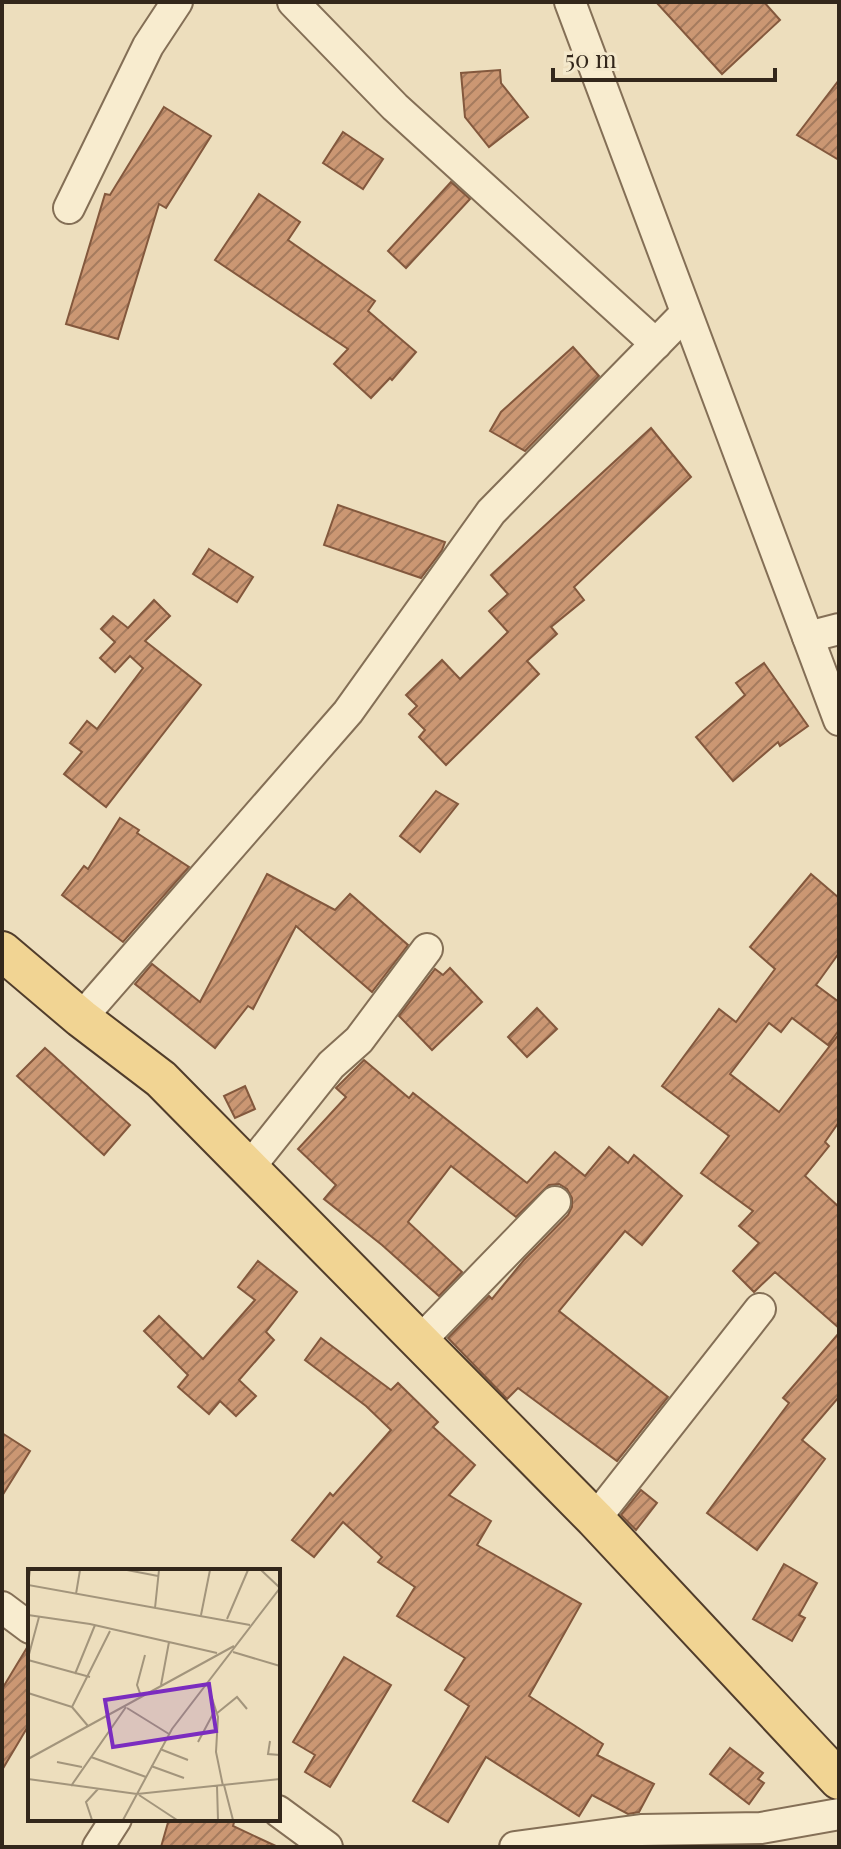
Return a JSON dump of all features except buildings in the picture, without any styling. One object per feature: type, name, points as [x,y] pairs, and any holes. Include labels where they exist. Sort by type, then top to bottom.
[{"type":"main road","points":[[2,951],[81,1018],[161,1079],[595,1519],[839,1780]]},
{"type":"street","points":[[69,208],[148,46],[177,2]]},
{"type":"street","points":[[293,2],[395,107],[656,344]]},
{"type":"street","points":[[570,2],[839,720]]},
{"type":"street","points":[[81,1018],[348,712],[491,512],[686,313]]},
{"type":"street","points":[[808,637],[839,629]]},
{"type":"street","points":[[249,1168],[331,1065],[359,1040],[427,949]]},
{"type":"street","points":[[420,1341],[555,1202]]},
{"type":"street","points":[[595,1519],[760,1309]]},
{"type":"street","points":[[2,1607],[28,1626]]},
{"type":"street","points":[[280,1812],[327,1847]]},
{"type":"street","points":[[515,1847],[641,1830],[761,1828],[839,1814]]},
{"type":"street","points":[[98,1847],[115,1821]]}]
